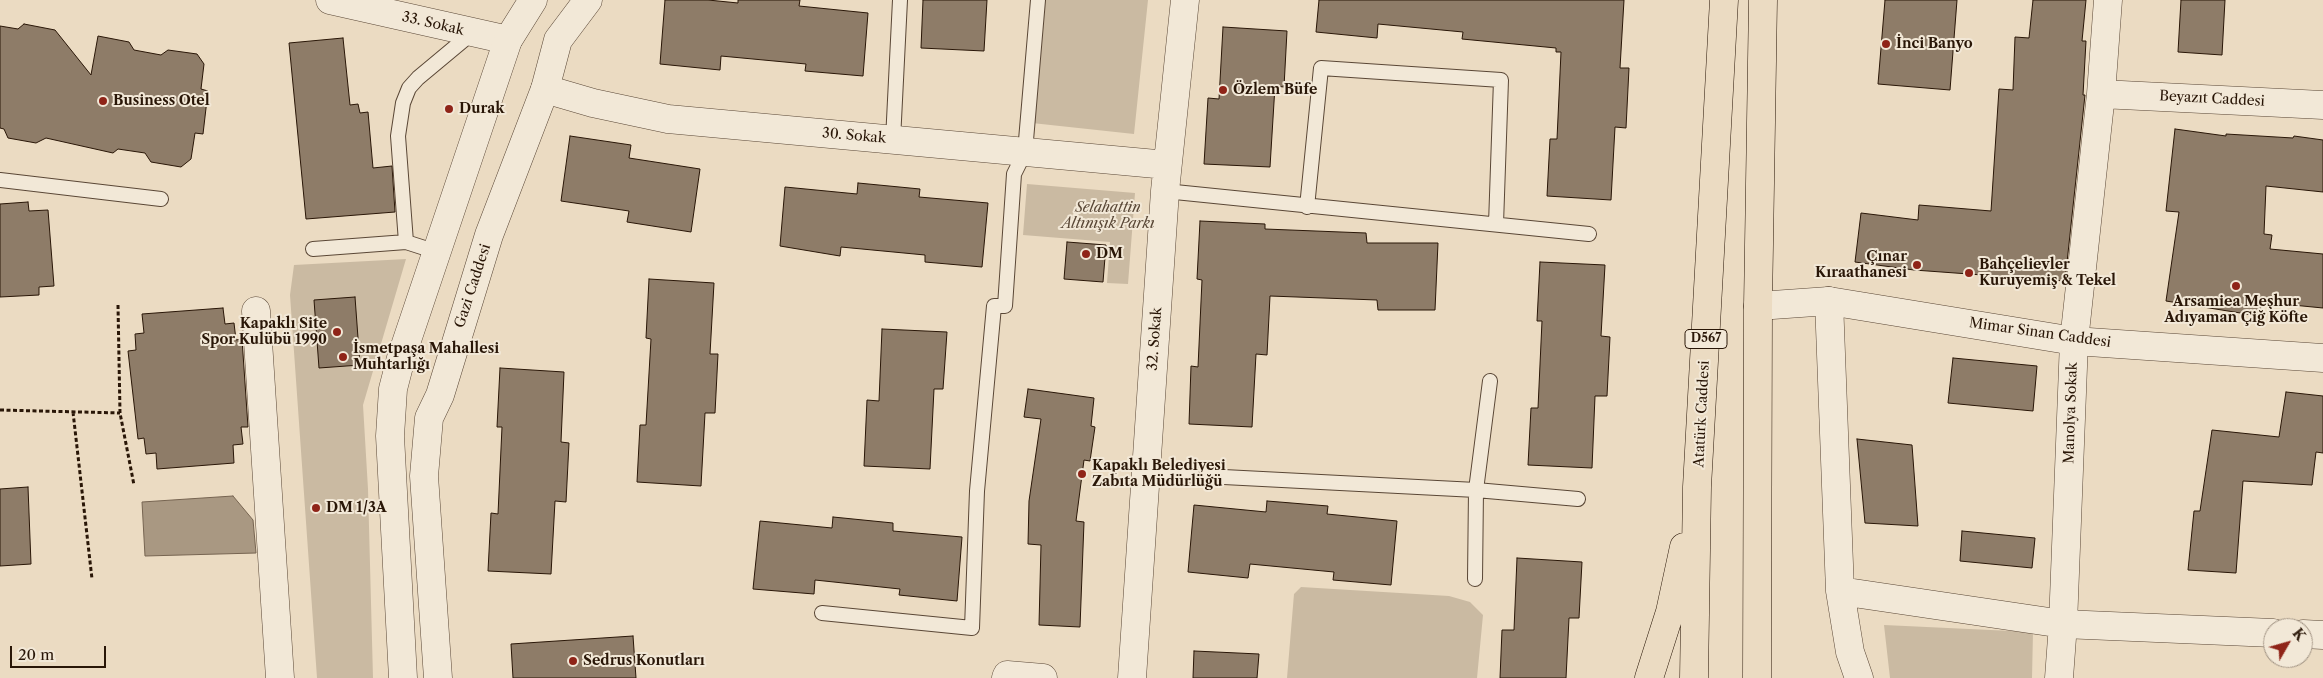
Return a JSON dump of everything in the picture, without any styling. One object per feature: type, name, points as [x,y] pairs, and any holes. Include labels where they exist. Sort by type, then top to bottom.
[{"type":"highway","name":"Atatürk Caddesi","points":[[1694,678],[1697,487],[1724,0]]},
{"type":"highway","points":[[1757,678],[1758,306],[1763,0]]},
{"type":"highway","points":[[1649,678],[1670,612],[1697,487]]},
{"type":"street","name":"33. Sokak","points":[[330,0],[508,40]]},
{"type":"street","points":[[403,678],[390,413],[393,389],[401,358],[508,40],[533,0]]},
{"type":"street","name":"Gazi Caddesi","points":[[438,678],[424,476],[429,418],[440,395],[489,235],[545,89],[558,40],[588,0]]},
{"type":"street","name":"32. Sokak","points":[[1132,678],[1167,165],[1185,0]]},
{"type":"street","name":"Manolya Sokak","points":[[2059,678],[2063,624],[2074,341],[2101,94],[2108,0]]},
{"type":"street","name":"30. Sokak","points":[[545,89],[593,103],[668,119],[1167,165]]},
{"type":"street","name":"Beyazıt Caddesi","points":[[2101,94],[2323,105]]},
{"type":"street","points":[[1829,301],[1840,591],[1850,652],[1859,678]]},
{"type":"street","name":"Mimar Sinan Caddesi","points":[[1758,306],[1829,301],[2074,341],[2323,358]]},
{"type":"street","points":[[256,311],[280,678]]},
{"type":"street","points":[[1840,591],[2063,624],[2263,633]]},
{"type":"street","points":[[1006,678],[1006,675],[1043,678]]},
{"type":"lane","points":[[893,140],[900,0]]},
{"type":"lane","points":[[822,613],[972,628],[977,491],[994,306],[1005,306],[1014,174],[1025,152],[1038,0]]},
{"type":"lane","points":[[406,242],[398,136],[403,103],[409,88],[418,78],[472,33]]},
{"type":"lane","points":[[1307,207],[1321,68],[1501,80],[1496,224]]},
{"type":"lane","points":[[0,180],[162,199]]},
{"type":"lane","points":[[1165,191],[1307,207],[1589,234]]},
{"type":"lane","points":[[313,249],[406,242],[437,252]]},
{"type":"lane","points":[[1475,579],[1476,490],[1490,381]]},
{"type":"lane","points":[[1146,473],[1476,490],[1578,499]]},
{"type":"path","points":[[118,305],[120,413],[134,485]]},
{"type":"path","points":[[0,410],[120,413]]},
{"type":"path","points":[[73,412],[92,579]]},
{"type":"green space","points":[[1044,0],[1148,0],[1134,134],[1032,123]]},
{"type":"green space","name":"Selahattin Altınışık Parkı","points":[[1027,184],[1135,193],[1128,284],[1107,283],[1110,242],[1023,235]]},
{"type":"green space","points":[[406,259],[363,405],[368,489],[373,678],[317,678],[290,295],[294,265]]},
{"type":"green space","points":[[1301,587],[1449,596],[1470,602],[1483,615],[1477,678],[1287,678],[1294,594]]},
{"type":"green space","points":[[1884,625],[2033,632],[2032,678],[1890,678]]},
{"type":"shaded area","points":[[233,496],[253,520],[256,553],[145,556],[142,502]]},
{"type":"building","points":[[665,0],[708,0],[738,3],[738,0],[800,0],[799,6],[868,13],[863,76],[805,71],[806,64],[721,56],[720,70],[660,64]]},
{"type":"building","points":[[923,0],[987,0],[984,51],[921,48]]},
{"type":"building","points":[[1319,0],[1624,0],[1620,68],[1629,68],[1626,128],[1615,127],[1611,200],[1547,196],[1550,139],[1557,139],[1561,52],[1556,52],[1556,48],[1462,39],[1463,32],[1378,24],[1377,38],[1316,32]]},
{"type":"building","points":[[1885,0],[1957,0],[1950,90],[1878,84]]},
{"type":"building","points":[[2033,0],[2086,0],[2082,41],[2086,41],[2083,95],[2085,95],[2065,281],[1914,270],[1855,262],[1861,213],[1918,220],[1919,205],[1991,211],[1999,89],[2013,90],[2015,37],[2029,38]]},
{"type":"building","points":[[2181,0],[2225,0],[2222,55],[2178,52]]},
{"type":"building","name":"Business Otel","points":[[24,24],[55,30],[91,75],[98,36],[129,42],[134,50],[161,55],[168,50],[197,54],[204,64],[201,89],[208,91],[203,134],[195,133],[191,159],[181,167],[151,162],[145,153],[118,149],[113,153],[46,138],[36,143],[8,138],[4,129],[0,128],[0,26],[18,29]]},
{"type":"building","points":[[1223,27],[1287,31],[1284,87],[1275,86],[1270,167],[1204,164],[1208,98],[1219,99]]},
{"type":"building","points":[[343,38],[350,105],[358,104],[360,113],[368,112],[373,168],[392,166],[395,212],[306,219],[289,43]]},
{"type":"building","points":[[2175,129],[2226,136],[2226,134],[2293,138],[2294,136],[2323,140],[2323,192],[2266,186],[2264,234],[2272,235],[2270,249],[2323,254],[2323,308],[2262,302],[2259,316],[2166,301],[2179,212],[2166,211]]},
{"type":"building","points":[[570,136],[631,145],[629,158],[700,169],[691,232],[627,222],[629,211],[561,201]]},
{"type":"building","points":[[858,183],[920,189],[919,197],[988,203],[982,267],[925,262],[925,255],[841,247],[840,256],[780,246],[785,187],[857,194]]},
{"type":"building","points":[[28,202],[29,211],[48,210],[54,286],[39,287],[39,295],[0,297],[0,204]]},
{"type":"building","points":[[1200,221],[1265,224],[1265,229],[1366,233],[1367,243],[1438,243],[1435,310],[1378,310],[1377,300],[1270,296],[1267,355],[1256,354],[1252,427],[1189,424],[1191,366],[1198,367],[1202,280],[1197,279]]},
{"type":"building","name":"DM","points":[[1067,242],[1106,245],[1103,282],[1064,279]]},
{"type":"building","points":[[1540,262],[1605,265],[1601,336],[1610,337],[1607,396],[1595,396],[1592,468],[1528,465],[1531,408],[1538,408],[1542,321],[1537,321]]},
{"type":"building","points":[[649,279],[714,283],[710,354],[718,354],[715,413],[705,413],[701,486],[637,482],[640,425],[646,425],[651,339],[646,338]]},
{"type":"building","name":"Kapaklı Site Spor Kulübü 1990","points":[[355,297],[360,365],[319,368],[314,300]]},
{"type":"building","points":[[223,308],[225,324],[234,323],[236,340],[242,339],[248,427],[241,427],[243,444],[233,445],[234,463],[157,469],[156,453],[146,454],[144,438],[138,439],[128,351],[136,350],[135,334],[144,333],[142,314]]},
{"type":"building","points":[[882,329],[947,332],[943,389],[934,389],[930,469],[864,466],[867,400],[879,401]]},
{"type":"building","points":[[1953,358],[2037,366],[2033,411],[1948,403]]},
{"type":"building","points":[[500,368],[564,372],[561,442],[569,443],[566,502],[555,501],[551,574],[488,571],[491,513],[498,514],[502,427],[497,427]]},
{"type":"building","points":[[1028,389],[1094,398],[1091,426],[1095,427],[1090,461],[1084,460],[1076,521],[1084,522],[1080,627],[1039,625],[1041,545],[1028,544],[1029,501],[1041,419],[1024,417]]},
{"type":"building","points":[[2286,392],[2323,396],[2323,453],[2316,452],[2312,485],[2243,481],[2236,573],[2188,570],[2194,511],[2200,511],[2212,430],[2279,437]]},
{"type":"building","points":[[1857,439],[1912,445],[1918,526],[1865,523]]},
{"type":"building","points":[[28,487],[31,564],[0,566],[0,489]]},
{"type":"building","points":[[1267,501],[1328,506],[1327,514],[1397,521],[1391,585],[1333,580],[1334,572],[1250,564],[1248,578],[1188,572],[1194,505],[1266,512]]},
{"type":"building","points":[[833,517],[893,523],[893,531],[962,537],[957,601],[899,595],[900,589],[815,580],[814,594],[753,589],[760,521],[832,528]]},
{"type":"building","points":[[1962,531],[2035,538],[2032,568],[1960,561]]},
{"type":"building","points":[[1517,558],[1582,562],[1579,618],[1569,618],[1566,678],[1500,678],[1502,630],[1514,630]]},
{"type":"building","name":"Sedrus Konutları","points":[[633,636],[636,678],[513,678],[511,644]]},
{"type":"building","points":[[1194,651],[1259,654],[1257,678],[1193,678]]},
{"type":"place","name":"İnci Banyo","points":[[1886,44]]},
{"type":"place","name":"Özlem Büfe","points":[[1223,90]]},
{"type":"place","name":"Business Otel","points":[[103,101]]},
{"type":"place","name":"Durak","points":[[449,109]]},
{"type":"place","name":"DM","points":[[1086,254]]},
{"type":"place","name":"Çınar Kıraathanesi","points":[[1917,265]]},
{"type":"place","name":"Bahçelievler Kuruyemiş & Tekel","points":[[1969,273]]},
{"type":"place","name":"Arsamiea Meşhur Adıyaman Çiğ Köfte","points":[[2236,286]]},
{"type":"place","name":"Kapaklı Site Spor Kulübü 1990","points":[[337,332]]},
{"type":"place","name":"İsmetpaşa Mahallesi Muhtarlığı","points":[[343,357]]},
{"type":"place","name":"Kapaklı Belediyesi Zabıta Müdürlüğü","points":[[1082,474]]},
{"type":"place","name":"DM 1/3A","points":[[316,508]]},
{"type":"place","name":"Sedrus Konutları","points":[[573,661]]}]
